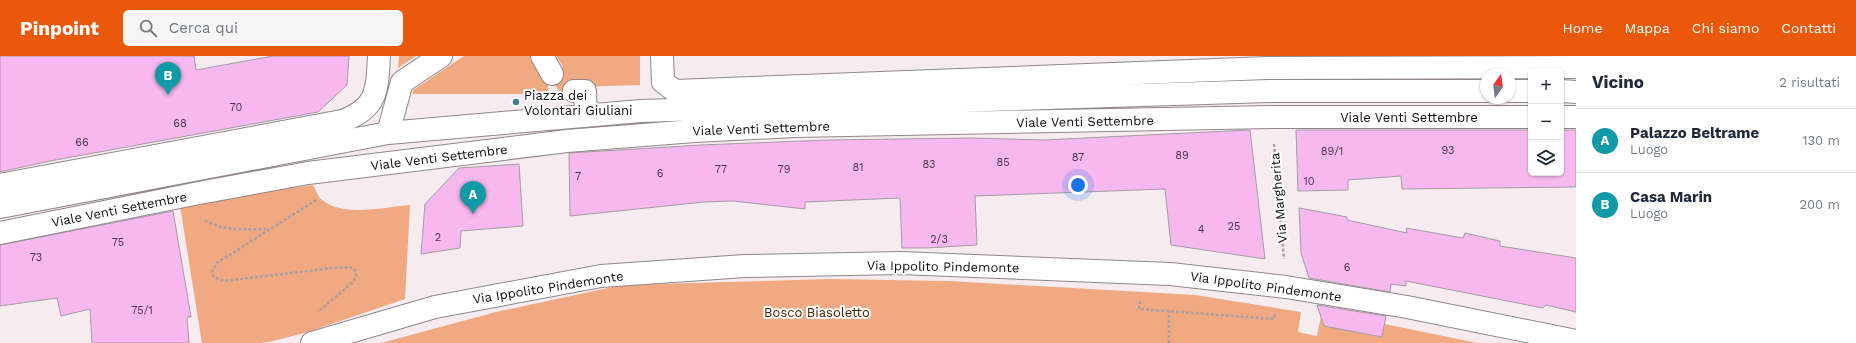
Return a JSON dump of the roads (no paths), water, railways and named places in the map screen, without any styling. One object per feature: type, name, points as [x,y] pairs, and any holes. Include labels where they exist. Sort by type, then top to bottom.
[{"type":"street","points":[[0,184],[342,121],[355,116],[364,110],[371,101],[377,88],[391,70],[441,56]]},
{"type":"street","points":[[662,56],[662,78],[666,86],[675,91],[1267,62],[1576,67]]},
{"type":"street","points":[[1267,62],[1271,117]]},
{"type":"street","points":[[388,133],[391,70]]},
{"type":"street","points":[[574,90],[585,91],[586,116]]},
{"type":"street","name":"Viale Venti Settembre","points":[[0,207],[388,133],[641,111],[1269,91],[1480,91]]},
{"type":"street","points":[[1516,91],[1528,91]]},
{"type":"street","points":[[1564,92],[1576,92]]},
{"type":"street","name":"Viale Venti Settembre","points":[[0,233],[199,193],[308,173],[567,141],[694,131],[795,126],[1271,117],[1528,117]]},
{"type":"street","points":[[1564,117],[1576,117]]},
{"type":"street","name":"Via Ippolito Pindemonte","points":[[312,343],[435,307],[601,276],[745,266],[901,263],[1170,274],[1275,286],[1407,307],[1576,341]]},
{"type":"place","name":"Casa Marin","points":[[168,95]]},
{"type":"place","name":"Piazza dei Volontari Giuliani","points":[[516,102]]},
{"type":"place","name":"Palazzo Beltrame","points":[[473,214]]},
{"type":"park label","name":"Bosco Biasoletto","points":[[817,312]]}]
